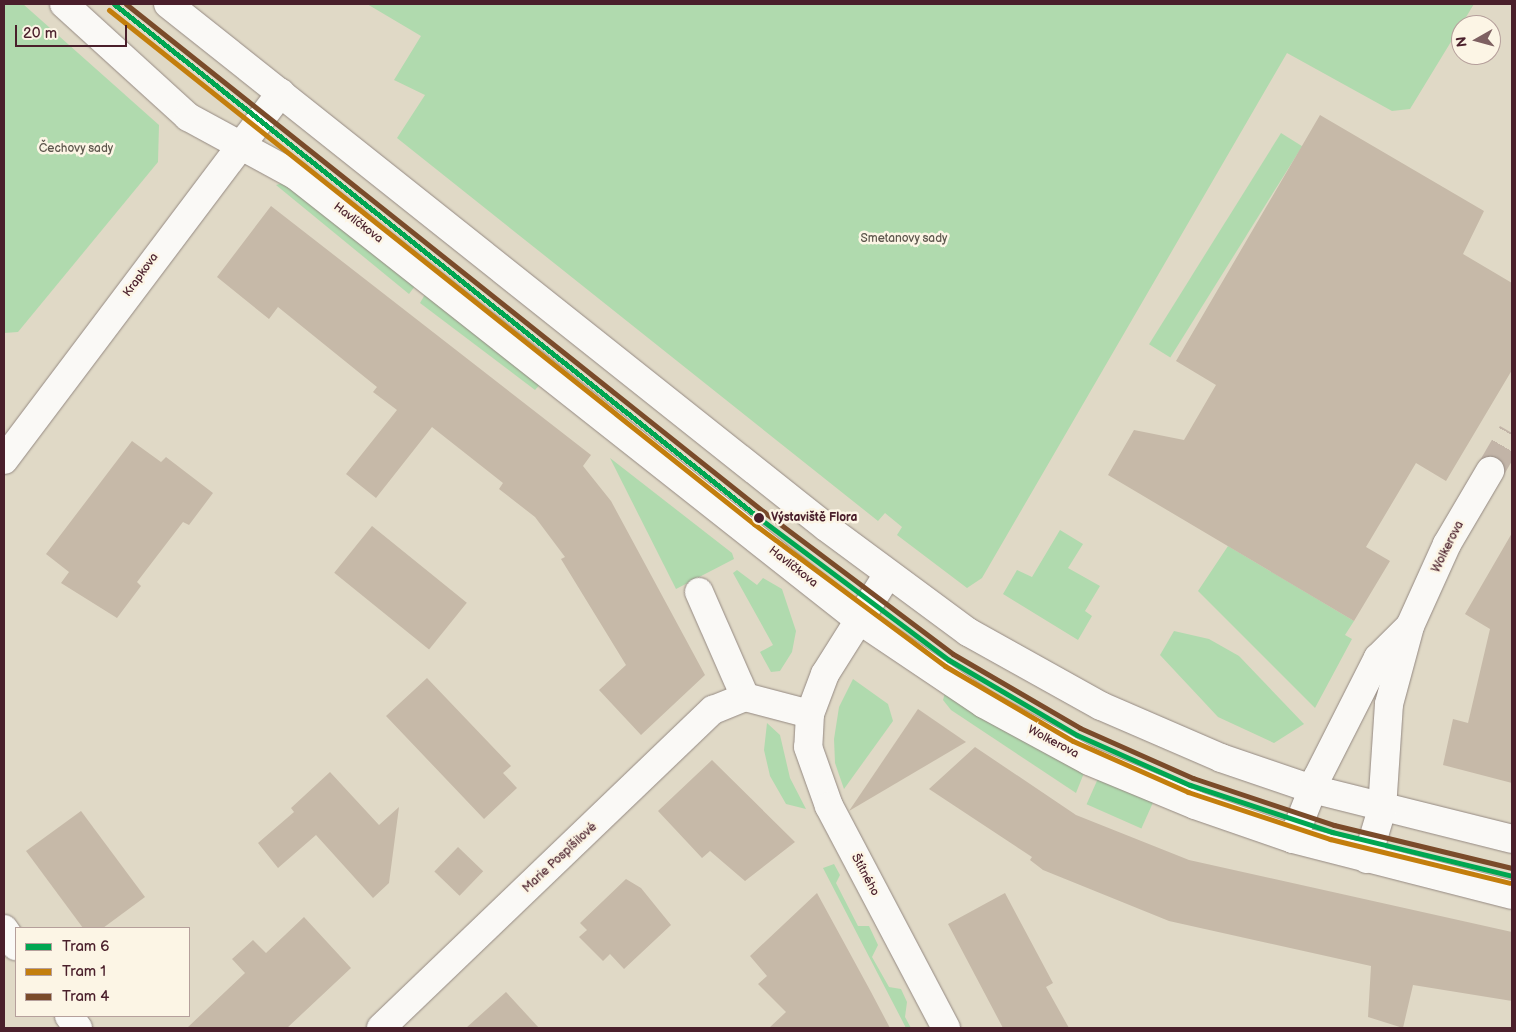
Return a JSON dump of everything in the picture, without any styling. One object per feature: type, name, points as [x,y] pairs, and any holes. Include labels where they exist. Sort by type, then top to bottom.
[{"type":"street","name":"Havlíčkova","points":[[64,4],[170,103],[238,147],[295,175],[318,192],[859,620]]},
{"type":"street","points":[[168,4],[888,574],[968,632],[1101,706],[1202,750],[1312,789],[1382,809],[1512,839]]},
{"type":"street","name":"Krapkova","points":[[4,460],[238,147],[281,93]]},
{"type":"street","name":"Wolkerova","points":[[1367,859],[1382,809],[1389,704],[1410,626],[1447,544],[1490,471]]},
{"type":"street","name":"Štítného","points":[[888,574],[825,674],[810,714],[808,747],[816,778],[946,1028]]},
{"type":"street","points":[[699,592],[745,697],[810,714]]},
{"type":"street","name":"Wolkerova","points":[[859,620],[961,690],[1067,750],[1194,805],[1293,839],[1512,895]]},
{"type":"street","name":"Wolkerova","points":[[1293,839],[1312,789],[1378,658],[1410,626]]},
{"type":"street","name":"Marie Pospíšilové","points":[[381,1028],[712,710],[745,697]]},
{"type":"street","points":[[4,929],[15,945]]},
{"type":"street","points":[[70,1017],[78,1028]]},
{"type":"green space","name":"Čechovy sady","points":[[4,4],[23,4],[159,125],[158,162],[18,332],[4,333]]},
{"type":"green space","name":"Smetanovy sady","points":[[367,4],[1474,4],[1467,15],[1451,15],[1451,42],[1410,109],[1392,111],[1287,53],[982,578],[967,588],[897,535],[902,527],[885,513],[878,521],[397,138],[425,95],[394,80],[421,36]]},
{"type":"green space","points":[[1281,133],[1302,146],[1170,357],[1149,344]]},
{"type":"green space","points":[[283,183],[418,282],[409,294],[276,185]]},
{"type":"green space","points":[[428,289],[543,381],[535,390],[420,303]]},
{"type":"green space","points":[[610,458],[732,553],[734,559],[676,589]]},
{"type":"green space","points":[[1060,530],[1083,544],[1068,568],[1100,586],[1085,611],[1092,616],[1078,640],[1003,594],[1017,570],[1032,577]]},
{"type":"green space","points":[[1228,546],[1354,621],[1345,635],[1352,639],[1315,708],[1198,591]]},
{"type":"green space","points":[[737,570],[757,585],[763,578],[782,589],[796,631],[792,652],[780,671],[771,672],[760,652],[773,645],[733,573]]},
{"type":"green space","points":[[1174,631],[1209,639],[1239,656],[1304,724],[1274,743],[1218,717],[1160,655]]},
{"type":"green space","points":[[853,679],[888,704],[893,721],[844,789],[835,763],[834,739],[839,707]]},
{"type":"green space","points":[[946,689],[1086,768],[1076,793],[951,710],[943,700]]},
{"type":"green space","points":[[767,723],[780,735],[790,778],[806,809],[786,804],[770,776],[764,750]]},
{"type":"green space","points":[[1100,774],[1155,798],[1141,829],[1087,804]]},
{"type":"green space","points":[[834,864],[840,875],[836,883],[858,926],[869,926],[878,945],[872,957],[889,987],[901,989],[907,1002],[905,1017],[911,1028],[906,1028],[823,868]]},
{"type":"building","points":[[1320,115],[1484,211],[1463,254],[1512,283],[1512,370],[1446,481],[1416,463],[1366,547],[1390,561],[1354,621],[1108,475],[1134,430],[1184,440],[1216,385],[1176,361]]},
{"type":"building","points":[[271,206],[591,455],[583,466],[611,501],[705,675],[641,735],[599,690],[626,665],[561,559],[565,557],[535,517],[499,489],[503,483],[432,427],[376,498],[346,474],[397,410],[373,392],[377,387],[278,307],[269,319],[217,277]]},
{"type":"building","points":[[132,441],[161,462],[166,457],[213,493],[189,525],[183,522],[137,582],[141,586],[117,618],[61,583],[69,572],[46,554]]},
{"type":"building","points":[[372,526],[467,603],[429,649],[334,573]]},
{"type":"building","points":[[1512,533],[1512,783],[1443,765],[1453,719],[1468,723],[1490,629],[1465,614]]},
{"type":"building","points":[[427,678],[511,766],[503,773],[517,788],[484,819],[386,716]]},
{"type":"building","points":[[918,709],[966,742],[849,811]]},
{"type":"building","points":[[975,747],[1076,815],[1189,860],[1512,932],[1512,1001],[1413,985],[1403,1028],[1368,1017],[1371,966],[1169,921],[1043,870],[1030,860],[1032,857],[929,789]]},
{"type":"building","points":[[712,760],[795,842],[745,881],[710,851],[702,858],[658,811]]},
{"type":"building","points":[[330,772],[379,825],[399,807],[389,883],[373,898],[316,835],[278,868],[258,843],[294,812],[291,808]]},
{"type":"building","points":[[81,811],[145,897],[104,927],[82,927],[26,851]]},
{"type":"building","points":[[458,847],[483,871],[460,896],[434,871]]},
{"type":"building","points":[[626,879],[641,888],[671,925],[624,969],[610,954],[603,961],[579,937],[587,930],[580,923]]},
{"type":"building","points":[[817,893],[890,1028],[769,1028],[786,1012],[758,984],[767,976],[750,956]]},
{"type":"building","points":[[1005,893],[1053,983],[1046,987],[1069,1028],[1003,1028],[948,924]]},
{"type":"building","points":[[304,917],[351,968],[287,1028],[187,1028],[245,973],[232,959],[253,940],[266,953]]},
{"type":"building","points":[[506,992],[539,1028],[466,1028]]},
{"type":"tunnel","points":[[1490,471],[1512,433]]},
{"type":"tram line","name":"6","points":[[114,4],[759,518],[949,660],[1077,735],[1190,785],[1332,832],[1512,876]]},
{"type":"tram line","name":"4","points":[[126,4],[764,512],[953,654],[1080,728],[1193,778],[1334,825],[1512,868]]},
{"type":"tram line","name":"1","points":[[109,10],[754,524],[945,666],[1073,741],[1188,792],[1330,839],[1510,883]]},
{"type":"place","name":"Výstaviště Flora","points":[[759,518]]}]
